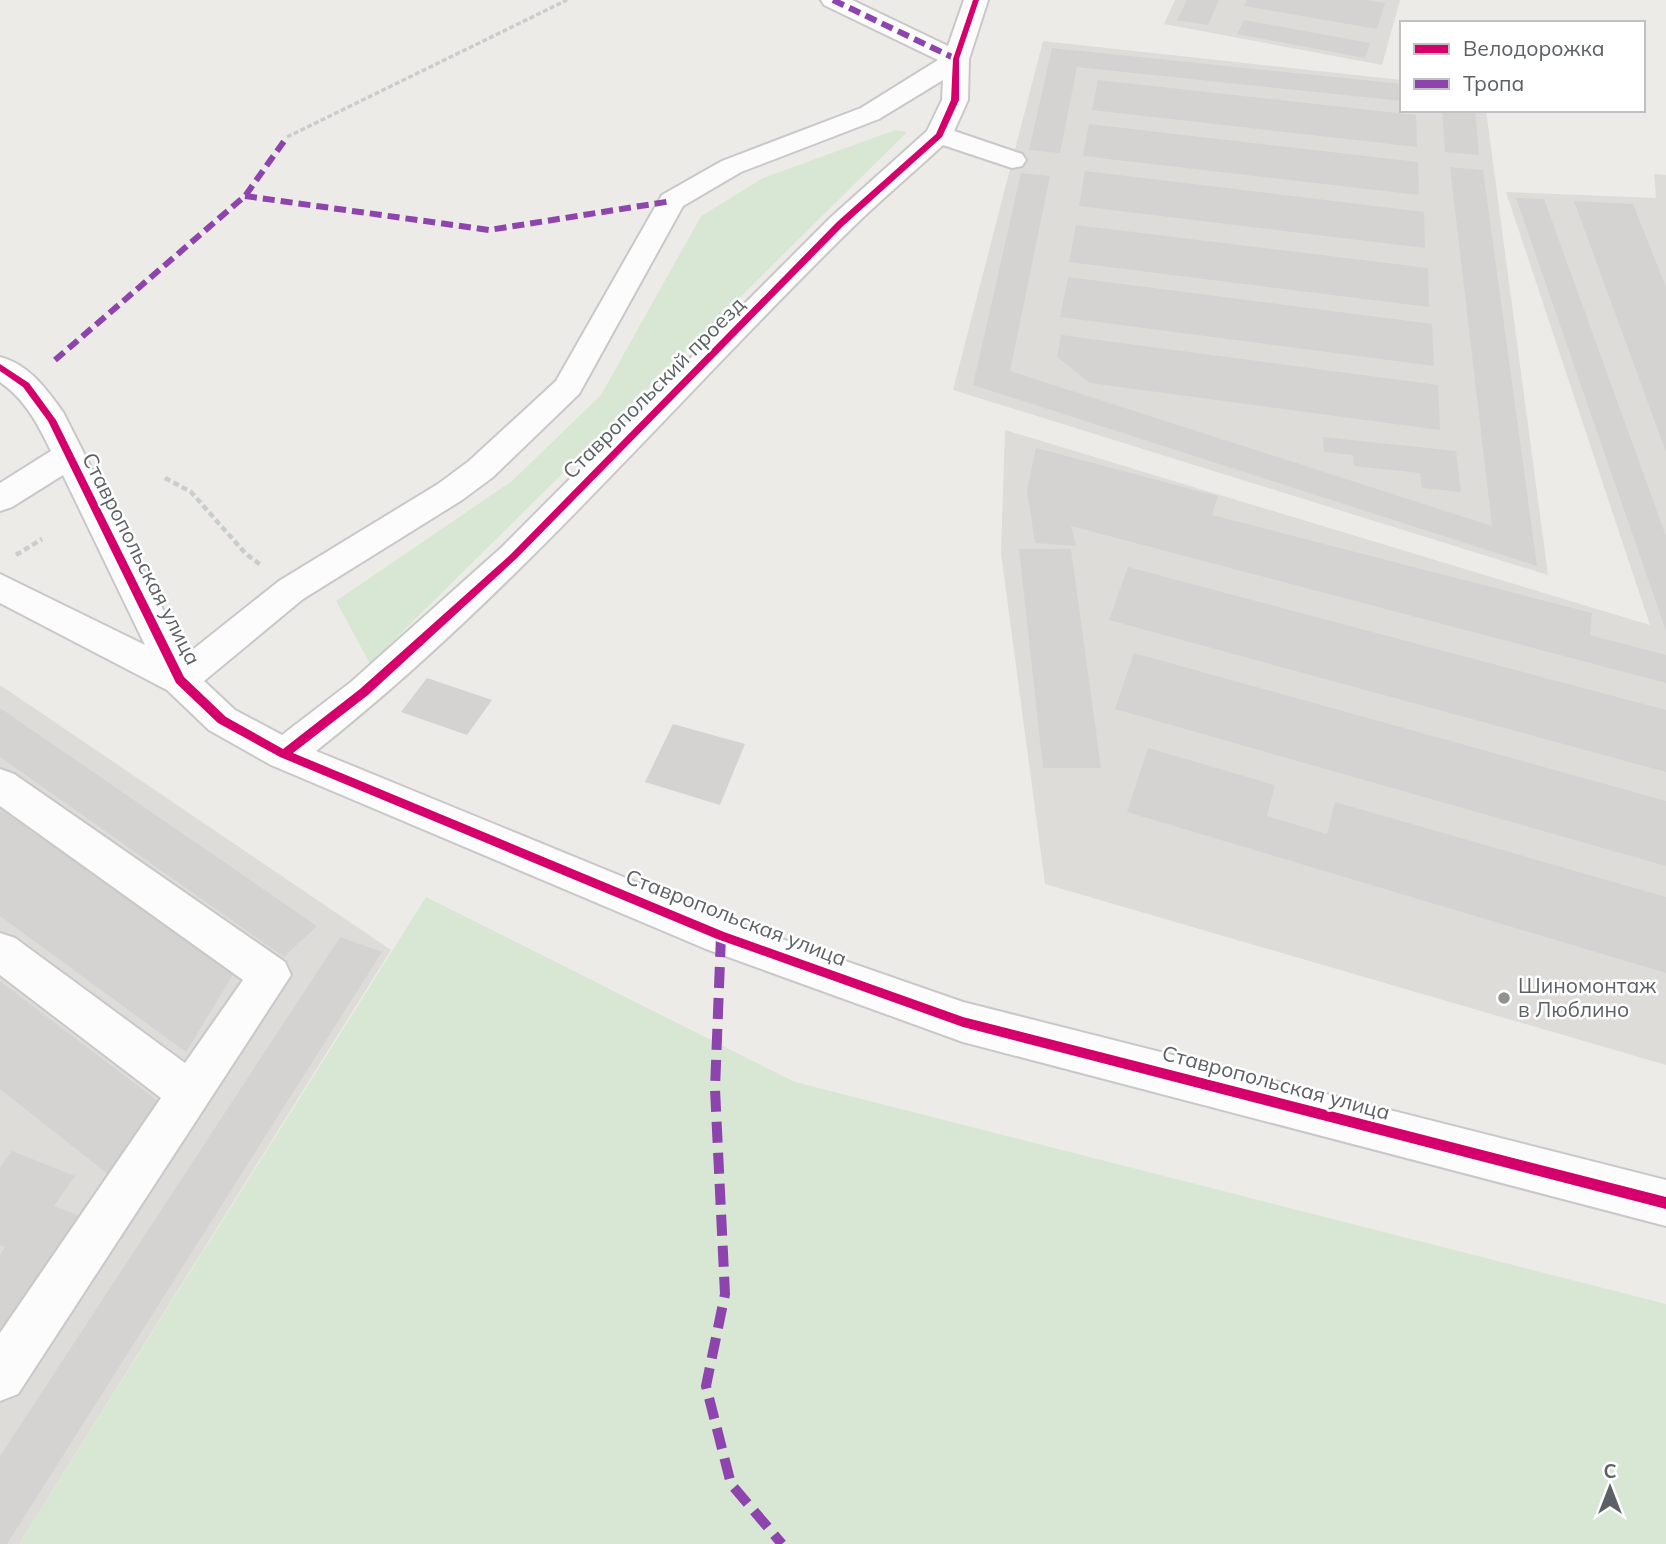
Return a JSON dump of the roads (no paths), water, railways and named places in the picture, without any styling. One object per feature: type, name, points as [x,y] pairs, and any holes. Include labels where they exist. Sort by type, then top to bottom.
[{"type":"street","points":[[833,0],[956,60]]},
{"type":"street","name":"Ставропольский проезд","points":[[284,754],[364,692],[514,556],[840,224],[939,135],[955,100],[956,60],[976,0]]},
{"type":"street","points":[[5,573],[180,681],[291,590],[450,492],[481,469],[552,404],[568,387],[673,201],[694,184],[890,104],[956,60]]},
{"type":"street","points":[[939,135],[1012,160]]},
{"type":"street","name":"Ставропольская улица","points":[[0,367],[26,385],[52,419],[180,681],[222,720],[284,754],[721,936],[964,1022],[1666,1203]]},
{"type":"street","points":[[0,499],[68,456]]},
{"type":"street","points":[[0,785],[270,975],[0,1376]]},
{"type":"street","points":[[0,951],[190,1093]]},
{"type":"place","name":"Шиномонтаж в Люблино","points":[[1504,998]]}]
